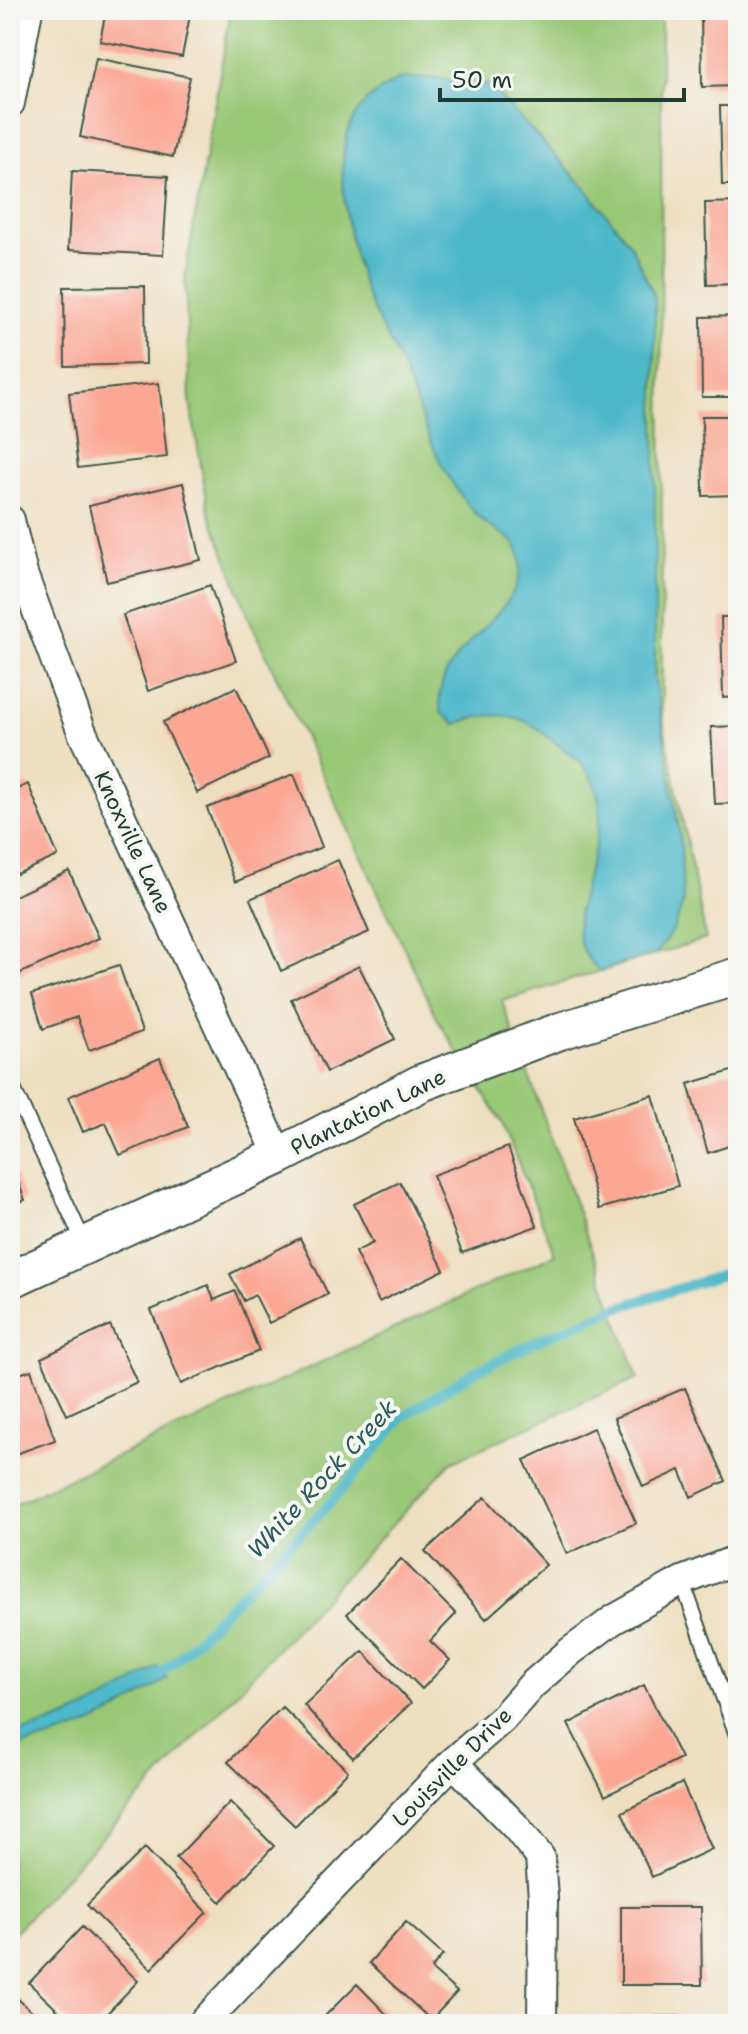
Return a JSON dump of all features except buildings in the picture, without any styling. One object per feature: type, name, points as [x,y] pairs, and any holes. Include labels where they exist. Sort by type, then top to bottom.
[{"type":"street","points":[[10,103],[28,10]]},
{"type":"street","name":"Knoxville Lane","points":[[10,520],[23,574],[82,732],[279,1156]]},
{"type":"street","name":"Plantation Lane","points":[[10,1280],[279,1156],[421,1083],[560,1031],[738,976]]},
{"type":"street","name":"Louisville Drive","points":[[202,2024],[453,1762],[571,1651],[613,1620],[682,1581],[738,1559]]},
{"type":"street","points":[[453,1762],[524,1835],[540,1857],[543,1898],[535,2021]]},
{"type":"lane","points":[[10,1082],[86,1247]]},
{"type":"lane","points":[[682,1581],[738,1738]]},
{"type":"green space","points":[[231,10],[661,10],[662,715],[706,939],[502,1001],[638,1378],[451,1462],[10,1937],[10,1506],[555,1254],[502,1123],[439,1022],[252,625],[209,512],[190,402],[185,275]]},
{"type":"water","points":[[401,78],[435,78],[490,86],[583,185],[630,244],[655,297],[655,682],[681,842],[683,903],[673,930],[656,954],[600,971],[583,951],[578,928],[599,819],[597,792],[584,766],[525,721],[492,715],[456,724],[441,713],[441,689],[449,668],[511,596],[519,576],[519,553],[511,540],[476,514],[448,476],[433,447],[399,359],[377,319],[358,268],[344,198],[344,150],[358,111],[378,92]]},
{"type":"water","points":[[158,1667],[167,1679],[110,1714],[55,1737],[10,1748],[10,1734],[87,1708]]},
{"type":"waterway","name":"White Rock Creek","points":[[153,1678],[175,1662],[334,1499],[403,1417],[470,1374],[546,1337],[614,1309],[738,1270]]}]
